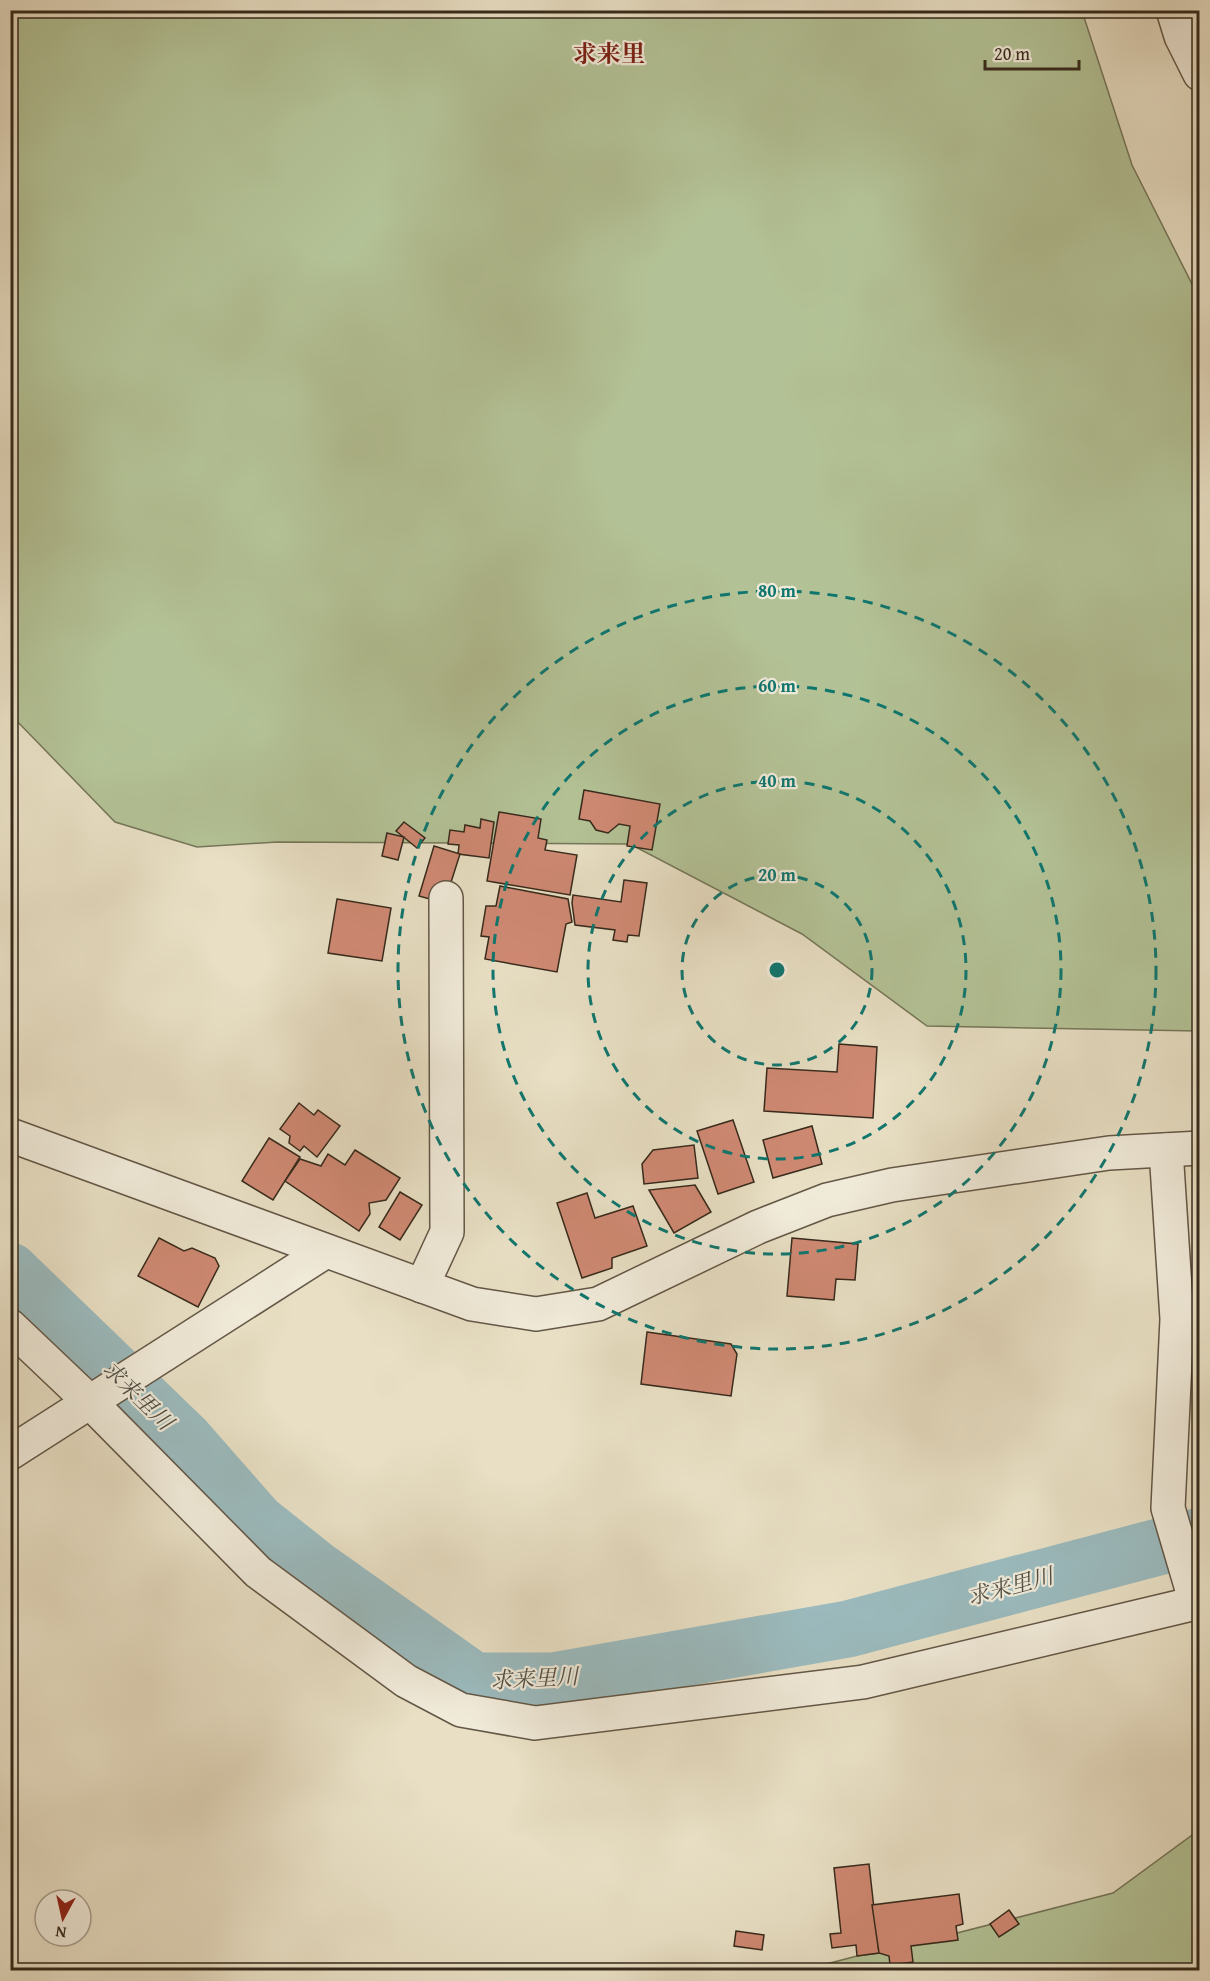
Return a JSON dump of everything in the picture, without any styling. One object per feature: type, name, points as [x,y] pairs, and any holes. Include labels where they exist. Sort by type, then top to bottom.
[{"type":"street","points":[[1173,10],[1181,36],[1200,74]]},
{"type":"street","points":[[422,1286],[447,1232],[446,898]]},
{"type":"street","points":[[10,1136],[472,1304],[536,1314],[598,1304],[758,1227],[827,1200],[892,1185],[1098,1154],[1200,1148]]},
{"type":"street","points":[[10,1326],[90,1402],[258,1572],[406,1680],[461,1710],[536,1723],[863,1682],[1198,1603],[1168,1508],[1177,1319],[1166,1150]]},
{"type":"street","points":[[10,1453],[326,1251]]},
{"type":"green space","points":[[10,11],[1082,11],[1132,165],[1199,298],[1199,1031],[927,1026],[802,934],[630,844],[277,842],[197,847],[115,822],[11,715]]},
{"type":"green space","points":[[1199,1832],[1199,1970],[803,1970],[857,1956],[879,1953],[1113,1893]]},
{"type":"building","points":[[584,790],[660,804],[652,850],[627,846],[630,826],[619,824],[608,833],[596,830],[590,821],[579,819]]},
{"type":"building","points":[[499,812],[541,819],[538,838],[547,840],[545,850],[577,855],[570,895],[487,881]]},
{"type":"building","points":[[481,819],[494,822],[489,858],[458,854],[459,845],[448,844],[450,830],[464,832],[465,825],[480,828]]},
{"type":"building","points":[[404,822],[425,838],[417,848],[396,831]]},
{"type":"building","points":[[387,833],[404,837],[398,860],[382,856]]},
{"type":"building","points":[[434,846],[460,854],[446,898],[455,906],[419,896]]},
{"type":"building","points":[[624,880],[647,883],[639,936],[628,935],[627,942],[613,940],[615,930],[575,925],[573,895],[621,902]]},
{"type":"building","points":[[500,886],[568,899],[572,922],[566,924],[557,972],[485,959],[489,937],[481,936],[486,906],[496,906]]},
{"type":"building","points":[[337,899],[391,908],[382,961],[328,953]]},
{"type":"building","points":[[839,1044],[877,1047],[873,1118],[764,1111],[767,1068],[837,1072]]},
{"type":"building","points":[[299,1103],[314,1115],[318,1110],[340,1126],[317,1157],[304,1146],[300,1151],[289,1143],[290,1136],[280,1129]]},
{"type":"building","points":[[733,1120],[754,1182],[718,1194],[697,1131]]},
{"type":"building","points":[[812,1126],[822,1164],[773,1178],[763,1140]]},
{"type":"building","points":[[269,1138],[300,1157],[273,1200],[242,1181]]},
{"type":"building","points":[[694,1145],[698,1178],[644,1184],[642,1164],[653,1150]]},
{"type":"building","points":[[355,1150],[400,1178],[386,1200],[369,1203],[370,1214],[359,1231],[285,1181],[300,1159],[321,1166],[328,1154],[345,1165]]},
{"type":"building","points":[[695,1185],[711,1212],[674,1233],[649,1190]]},
{"type":"building","points":[[400,1192],[422,1205],[400,1240],[379,1227]]},
{"type":"building","points":[[587,1193],[595,1218],[633,1206],[647,1246],[612,1258],[612,1268],[582,1278],[557,1203]]},
{"type":"building","points":[[159,1238],[184,1251],[192,1248],[215,1258],[219,1266],[198,1307],[138,1276]]},
{"type":"building","points":[[792,1238],[858,1244],[855,1280],[836,1279],[834,1300],[787,1296]]},
{"type":"building","points":[[647,1332],[731,1344],[737,1354],[731,1396],[641,1384]]},
{"type":"building","points":[[869,1864],[879,1953],[857,1956],[856,1945],[832,1948],[830,1934],[841,1933],[834,1868]]},
{"type":"building","points":[[959,1894],[963,1924],[956,1926],[958,1940],[911,1946],[913,1962],[890,1965],[889,1956],[879,1953],[872,1905]]},
{"type":"building","points":[[1009,1910],[1019,1924],[999,1937],[990,1924]]},
{"type":"building","points":[[736,1931],[764,1935],[762,1950],[734,1946]]},
{"type":"waterway","name":"求来里川","points":[[10,1271],[185,1440],[257,1522],[316,1569],[474,1681],[553,1681],[848,1629],[1200,1536]]},
{"type":"district","name":"求来里","points":[[609,54]]}]
